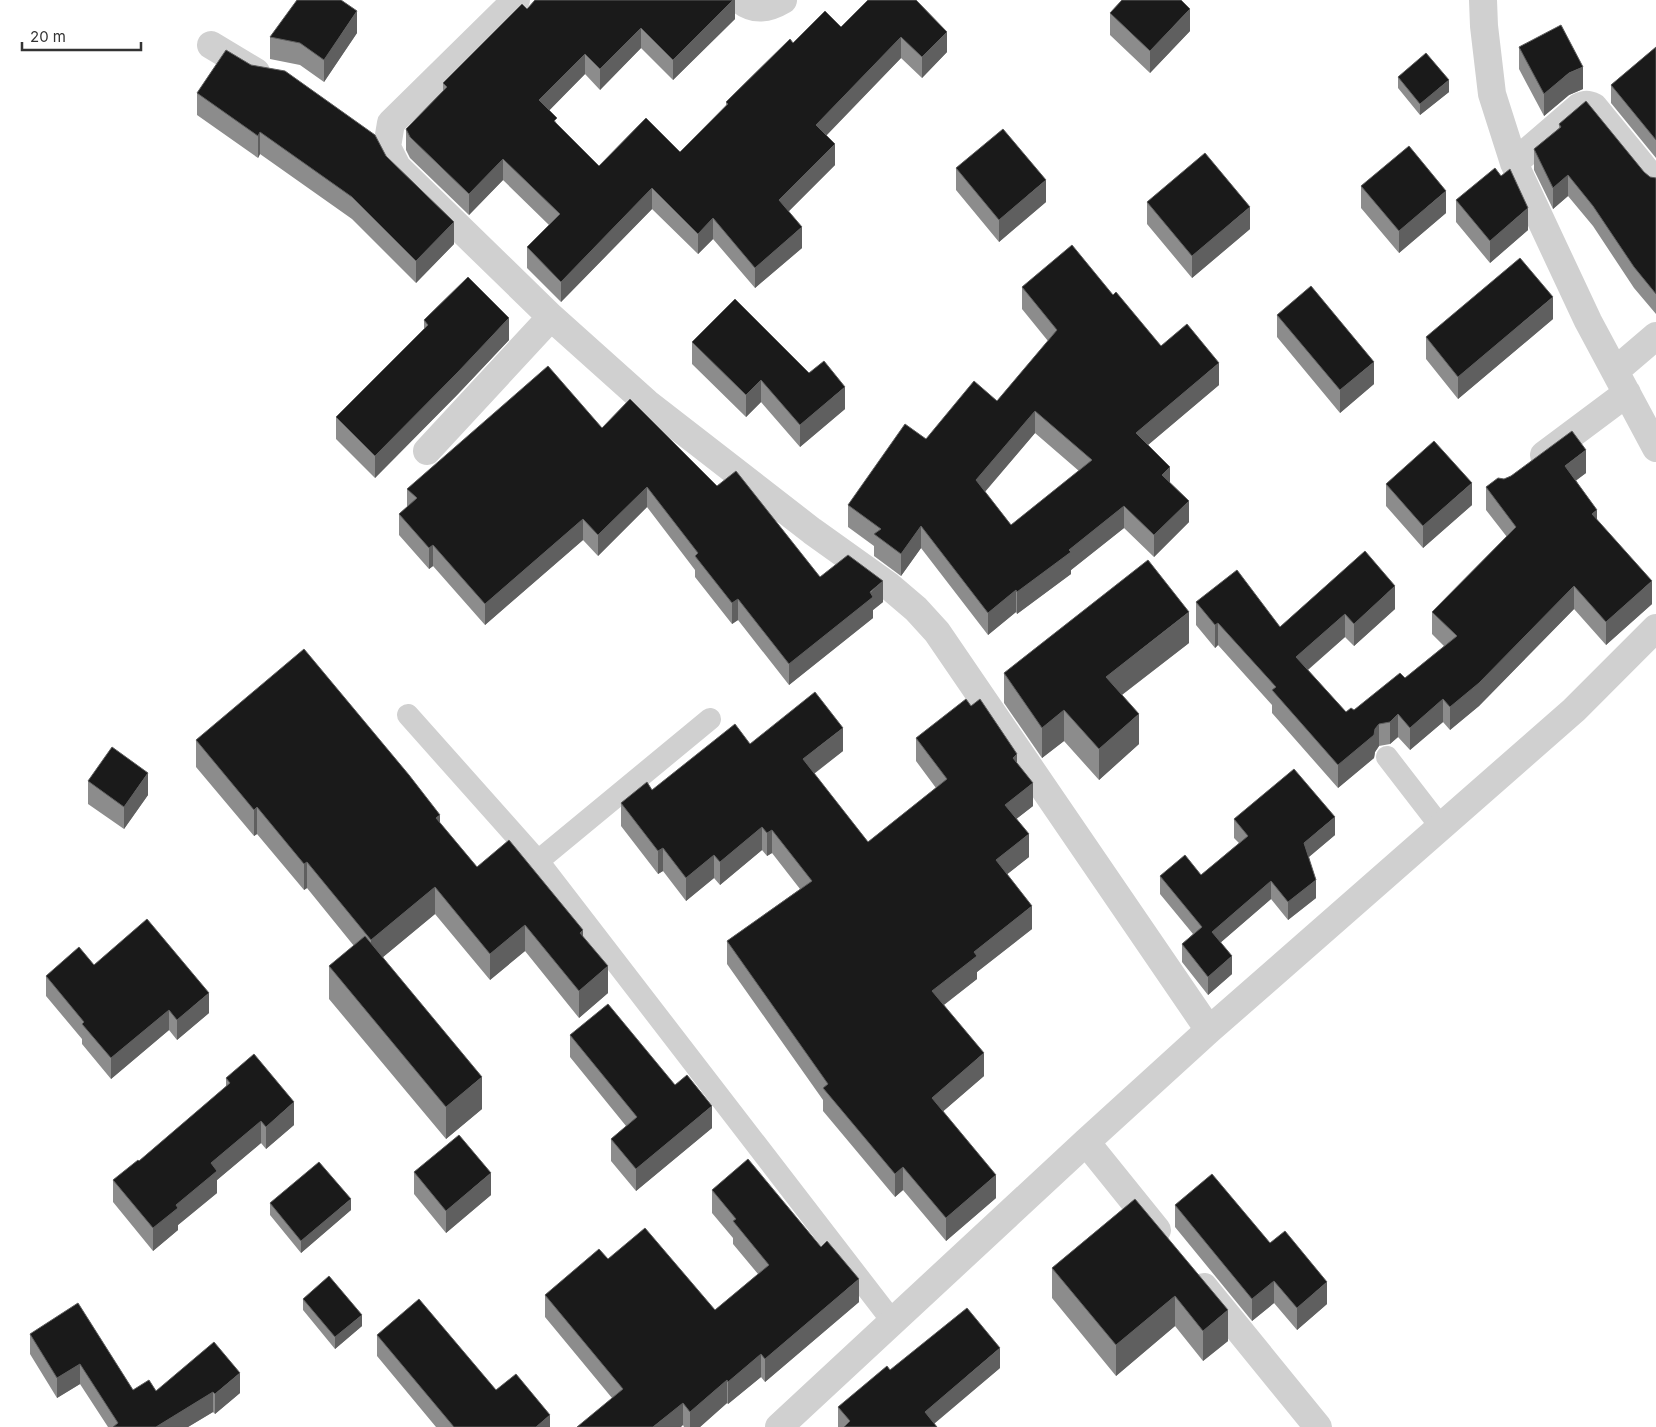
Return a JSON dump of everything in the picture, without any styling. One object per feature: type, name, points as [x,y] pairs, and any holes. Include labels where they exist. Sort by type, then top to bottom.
[{"type":"street","points":[[387,147],[391,124],[516,0]]},
{"type":"street","points":[[740,0],[748,6],[760,8],[772,6],[783,0]]},
{"type":"street","points":[[1483,0],[1492,94],[1514,163],[1588,321],[1656,448]]},
{"type":"street","points":[[211,45],[255,72],[277,77]]},
{"type":"street","points":[[1514,163],[1584,104],[1594,107],[1656,183]]},
{"type":"street","points":[[363,130],[387,147],[397,166],[550,318],[648,403],[812,531],[888,586],[916,609],[937,632],[1209,1030]]},
{"type":"street","points":[[427,451],[550,318]]},
{"type":"street","points":[[1525,468],[1621,382],[1656,336]]},
{"type":"street","points":[[779,1427],[1209,1030],[1574,710],[1656,628]]},
{"type":"street","points":[[1086,1142],[1318,1427]]},
{"type":"lane","points":[[408,715],[538,861],[893,1322]]},
{"type":"lane","points":[[538,861],[710,719]]},
{"type":"lane","points":[[1387,757],[1441,827]]},
{"type":"building","points":[[297,0],[341,0],[357,11],[324,60],[300,43],[270,37]]},
{"type":"building","points":[[535,0],[733,0],[673,60],[641,28],[600,69],[585,54],[539,100],[557,118],[554,121],[599,166],[646,118],[680,152],[728,104],[726,102],[790,39],[793,43],[825,11],[841,27],[868,0],[916,0],[947,32],[922,57],[901,37],[816,125],[835,144],[779,200],[802,227],[755,268],[713,218],[698,234],[652,188],[561,282],[527,247],[560,214],[503,159],[469,194],[410,137],[406,129],[447,87],[443,83],[522,4],[527,9]]},
{"type":"building","points":[[1122,0],[1181,0],[1190,9],[1150,51],[1110,13]]},
{"type":"building","points":[[1561,25],[1583,67],[1569,73],[1544,94],[1519,47]]},
{"type":"building","points":[[1656,47],[1656,140],[1611,85]]},
{"type":"building","points":[[226,50],[251,65],[285,71],[375,135],[386,156],[454,222],[416,261],[352,197],[260,132],[258,136],[197,93]]},
{"type":"building","points":[[1426,53],[1449,80],[1420,104],[1398,77]]},
{"type":"building","points":[[1586,101],[1644,172],[1650,177],[1656,178],[1656,294],[1634,267],[1593,206],[1568,175],[1553,188],[1534,149],[1561,127],[1559,124]]},
{"type":"building","points":[[1003,129],[1046,180],[999,220],[956,168]]},
{"type":"building","points":[[1409,146],[1446,191],[1399,231],[1361,186]]},
{"type":"building","points":[[1205,153],[1250,207],[1192,256],[1147,202]]},
{"type":"building","points":[[1495,168],[1501,176],[1510,169],[1528,208],[1490,241],[1456,200]]},
{"type":"building","points":[[1072,245],[1113,295],[1116,292],[1161,346],[1187,324],[1219,363],[1136,433],[1170,467],[1162,475],[1189,501],[1154,535],[1124,506],[1069,550],[1071,552],[1017,592],[1016,590],[988,613],[921,526],[901,554],[874,534],[881,529],[848,505],[905,424],[926,439],[974,381],[997,401],[1057,330],[1022,287]],"holes":[[[1035,411],[1092,460],[1011,525],[976,480]]]},
{"type":"building","points":[[1520,258],[1553,297],[1458,377],[1426,337]]},
{"type":"building","points":[[468,277],[509,318],[375,456],[336,417],[428,325],[424,320]]},
{"type":"building","points":[[1311,286],[1374,362],[1340,390],[1277,315]]},
{"type":"building","points":[[735,299],[809,373],[824,361],[845,387],[800,425],[761,380],[746,395],[692,342]]},
{"type":"building","points":[[548,366],[602,428],[630,399],[717,486],[736,471],[820,577],[848,555],[883,581],[870,592],[873,597],[789,664],[738,599],[732,603],[695,556],[698,553],[647,487],[598,535],[583,519],[485,604],[433,545],[429,548],[399,514],[417,498],[407,489]]},
{"type":"building","points":[[1572,431],[1586,450],[1565,466],[1597,510],[1592,514],[1652,581],[1606,622],[1574,586],[1479,683],[1450,707],[1443,699],[1410,728],[1398,714],[1390,722],[1379,724],[1375,729],[1374,735],[1338,765],[1272,690],[1276,687],[1218,623],[1215,625],[1196,602],[1237,570],[1280,627],[1365,551],[1395,586],[1354,624],[1345,614],[1296,657],[1346,712],[1351,708],[1354,710],[1400,673],[1405,678],[1457,636],[1432,612],[1516,527],[1486,487],[1498,478],[1504,479],[1511,476]]},
{"type":"building","points":[[1434,441],[1472,483],[1423,526],[1386,484]]},
{"type":"building","points":[[1148,560],[1189,612],[1106,677],[1139,714],[1099,749],[1064,710],[1042,728],[1004,673]]},
{"type":"building","points":[[304,649],[409,775],[440,815],[436,818],[477,867],[509,840],[583,930],[580,933],[608,966],[579,991],[525,925],[490,954],[435,887],[371,940],[307,862],[304,864],[257,807],[254,810],[196,740]]},
{"type":"building","points":[[815,692],[843,728],[803,759],[868,842],[947,779],[916,738],[966,699],[971,706],[980,699],[1017,754],[1013,758],[1033,783],[1005,805],[1029,834],[996,860],[1032,906],[974,952],[977,956],[932,991],[984,1053],[932,1098],[996,1175],[946,1218],[903,1167],[895,1174],[823,1088],[828,1084],[727,941],[812,881],[772,830],[767,833],[762,827],[720,862],[714,855],[686,878],[663,848],[658,851],[621,803],[647,782],[652,790],[735,724],[750,744]]},
{"type":"building","points":[[112,747],[148,773],[124,807],[88,781]]},
{"type":"building","points":[[1294,769],[1335,817],[1304,843],[1316,880],[1288,902],[1271,881],[1212,932],[1232,956],[1208,977],[1182,944],[1202,927],[1160,876],[1185,855],[1201,875],[1248,836],[1234,819]]},
{"type":"building","points":[[147,919],[209,993],[177,1020],[169,1010],[111,1058],[82,1024],[84,1022],[46,976],[79,947],[94,965]]},
{"type":"building","points":[[365,936],[482,1077],[446,1107],[329,966]]},
{"type":"building","points":[[608,1004],[675,1085],[687,1075],[712,1106],[636,1169],[611,1139],[637,1117],[570,1035]]},
{"type":"building","points":[[254,1054],[294,1102],[266,1127],[261,1121],[211,1163],[217,1171],[176,1205],[178,1208],[153,1228],[113,1180],[139,1161],[230,1083],[226,1078]]},
{"type":"building","points":[[459,1135],[491,1173],[446,1211],[414,1172]]},
{"type":"building","points":[[748,1159],[821,1247],[827,1241],[859,1279],[765,1359],[761,1354],[690,1412],[683,1403],[653,1427],[577,1427],[623,1389],[545,1295],[599,1249],[608,1259],[645,1228],[715,1310],[769,1265],[733,1221],[736,1219],[712,1190]]},
{"type":"building","points":[[319,1162],[351,1199],[301,1241],[270,1203]]},
{"type":"building","points":[[1212,1174],[1270,1243],[1285,1231],[1327,1282],[1297,1308],[1274,1281],[1252,1299],[1175,1205]]},
{"type":"building","points":[[1135,1199],[1228,1310],[1203,1331],[1175,1296],[1116,1345],[1052,1268]]},
{"type":"building","points":[[329,1276],[362,1315],[335,1337],[303,1299]]},
{"type":"building","points":[[419,1299],[496,1390],[516,1374],[550,1415],[536,1427],[454,1427],[377,1335]]},
{"type":"building","points":[[78,1303],[133,1390],[149,1380],[156,1391],[214,1342],[240,1373],[215,1394],[213,1392],[156,1427],[113,1427],[118,1423],[80,1364],[57,1378],[30,1334]]},
{"type":"building","points":[[967,1308],[1000,1348],[925,1412],[937,1427],[844,1427],[850,1421],[838,1407],[887,1366],[890,1370]]}]
